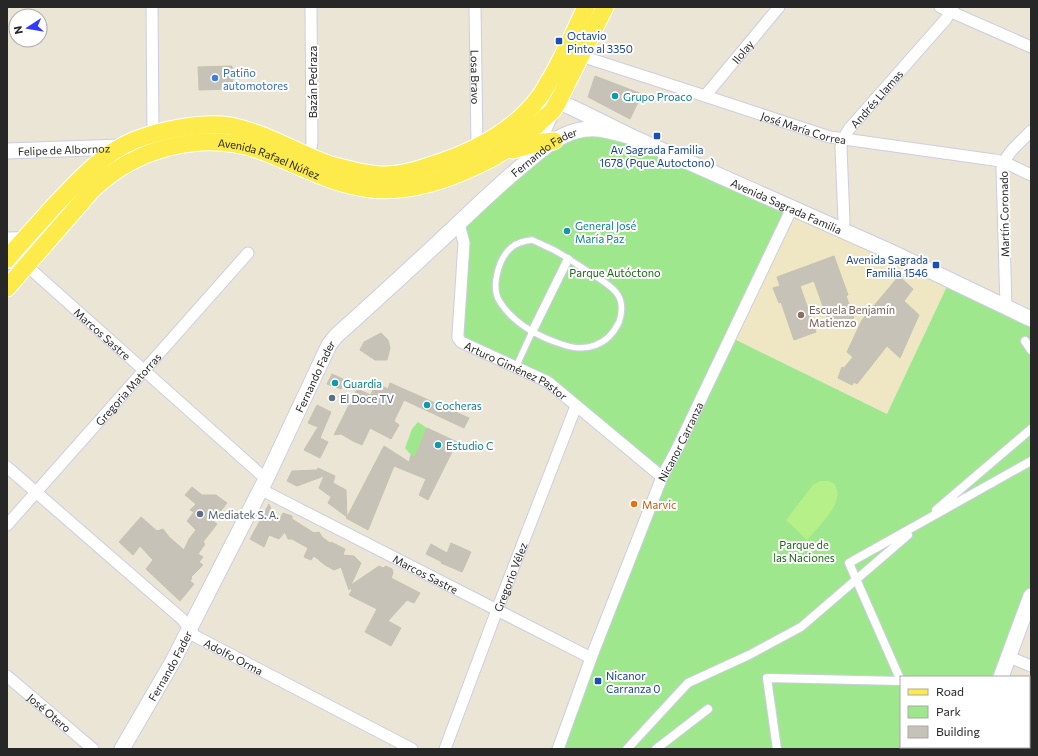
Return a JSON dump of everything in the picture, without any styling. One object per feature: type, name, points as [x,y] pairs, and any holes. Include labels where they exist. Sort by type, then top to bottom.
[{"type":"main road","name":"Avenida Rafael Núñez","points":[[7,259],[15,240],[109,154],[121,147],[153,134],[190,127],[224,125],[259,134],[329,164],[351,170],[385,175],[414,171],[445,161],[477,148],[511,126],[540,96],[563,58],[586,7]]},
{"type":"main road","points":[[500,154],[546,142],[555,106],[605,7]]},
{"type":"main road","name":"Avenida Sagrada Familia","points":[[540,96],[555,106],[572,107],[632,137],[889,251],[1031,319]]},
{"type":"main road","name":"Avenida Rafael Núñez","points":[[7,288],[92,190],[112,172],[142,156],[175,146],[195,143],[220,143],[245,146],[259,150],[329,180],[354,186],[386,190],[414,187],[463,172],[500,154],[522,138],[555,106]]},
{"type":"main road","name":"Fernando Fader","points":[[122,749],[173,661],[263,484],[329,345],[336,336],[546,142],[576,131],[600,129],[632,137]]},
{"type":"main road","name":"Felipe de Albornoz","points":[[7,151],[121,147]]},
{"type":"main road","points":[[15,240],[49,239]]},
{"type":"main road","points":[[1002,676],[1031,596]]},
{"type":"street","points":[[152,7],[153,134]]},
{"type":"street","name":"Bazán Pedraza","points":[[309,156],[312,143],[311,7]]},
{"type":"street","name":"Losa Bravo","points":[[475,7],[477,148]]},
{"type":"street","name":"Ilolay","points":[[705,96],[779,7]]},
{"type":"street","points":[[940,7],[952,9],[1031,47]]},
{"type":"street","name":"Andrés Llamas","points":[[842,231],[844,222],[841,147],[843,139],[850,129],[946,19],[952,9]]},
{"type":"street","name":"José María Correa","points":[[581,56],[821,135],[1004,162],[1031,174]]},
{"type":"street","name":"Martín Coronado","points":[[1006,307],[1002,169],[1004,162],[1031,131]]},
{"type":"street","name":"Nicanor Carranza","points":[[558,749],[591,658],[662,477],[678,447],[792,208]]},
{"type":"street","name":"Arturo Giménez Pastor","points":[[458,224],[464,243],[458,334],[458,338],[461,342],[548,382],[662,477]]},
{"type":"street","name":"Gregoria Matorras","points":[[7,525],[248,253]]},
{"type":"street","points":[[532,332],[568,259]]},
{"type":"street","points":[[7,264],[16,262],[27,266]]},
{"type":"street","name":"Marcos Sastre","points":[[27,266],[143,370],[263,484],[497,610],[591,658]]},
{"type":"street","points":[[1025,341],[1031,350]]},
{"type":"street","name":"Gregorio Vélez","points":[[445,749],[576,406]]},
{"type":"street","points":[[627,749],[688,683],[749,655],[801,627],[1031,429]]},
{"type":"street","points":[[900,679],[849,563],[1031,461]]},
{"type":"street","name":"Adolfo Orma","points":[[7,466],[182,619],[195,636],[412,749]]},
{"type":"street","points":[[1009,657],[1031,666]]},
{"type":"street","name":"José Otero","points":[[7,676],[93,749]]},
{"type":"street","points":[[777,749],[767,678],[900,681]]},
{"type":"street","points":[[656,749],[708,709]]},
{"type":"lane","points":[[532,240],[552,249],[568,259],[613,289],[619,296],[622,307],[621,316],[616,328],[608,338],[601,343],[583,348],[564,346],[532,332],[512,318],[498,300],[496,290],[496,281],[501,262],[506,253],[519,242],[532,240]]},
{"type":"lane","points":[[516,368],[532,332]]},
{"type":"shaded area","name":"Escuela Benjamín Matienzo","points":[[792,208],[950,280],[888,414],[730,337]]},
{"type":"green space","name":"Parque de las Naciones","points":[[600,129],[792,208],[730,337],[887,414],[950,280],[1031,319],[1031,596],[1001,676],[900,676],[900,748],[975,749],[558,749],[662,477],[548,382],[458,334],[464,243],[459,224],[536,154]]},
{"type":"green space","points":[[418,422],[427,428],[418,451],[430,462],[411,455],[405,448],[412,429]]},
{"type":"green space","points":[[820,481],[830,481],[835,485],[837,494],[836,501],[823,522],[807,540],[786,520],[813,485]]},
{"type":"building","name":"Patiño automotores","points":[[232,66],[233,89],[199,90],[198,67]]},
{"type":"building","name":"Grupo Proaco","points":[[595,76],[642,94],[630,119],[588,97]]},
{"type":"building","points":[[834,256],[848,295],[846,296],[854,318],[830,326],[814,281],[800,286],[816,332],[794,340],[781,302],[779,303],[773,288],[780,286],[777,277]]},
{"type":"building","points":[[899,276],[913,289],[904,301],[919,315],[900,358],[887,346],[857,384],[854,382],[852,385],[838,378],[842,367],[844,368],[853,357],[847,352],[862,320]]},
{"type":"building","points":[[381,333],[388,340],[390,348],[387,360],[375,360],[360,350],[364,342]]},
{"type":"building","name":"Guardia","points":[[332,374],[345,380],[341,389],[327,384]]},
{"type":"building","points":[[376,383],[388,389],[390,383],[469,418],[464,428],[404,400],[394,421],[399,425],[391,439],[370,428],[362,445],[341,434],[334,435],[357,389],[371,395]]},
{"type":"building","points":[[317,405],[331,412],[320,438],[328,442],[320,458],[304,450],[318,427],[308,423]]},
{"type":"building","points":[[427,428],[457,442],[428,500],[419,495],[426,479],[394,466],[368,530],[346,518],[384,446],[409,462],[411,455],[415,457]]},
{"type":"building","points":[[318,468],[335,476],[333,483],[346,490],[347,517],[328,503],[331,497],[319,488],[324,476],[297,486],[287,481],[292,471],[317,470]]},
{"type":"building","points":[[192,487],[202,495],[216,495],[227,503],[213,521],[217,524],[203,542],[205,544],[198,554],[203,557],[199,562],[203,565],[191,577],[192,578],[190,581],[194,584],[180,601],[146,569],[153,560],[140,546],[133,555],[119,542],[141,517],[157,531],[163,529],[169,537],[184,550],[189,539],[196,530],[187,521],[194,512],[190,510],[196,504],[185,495]]},
{"type":"building","points":[[269,504],[277,524],[283,513],[292,516],[292,519],[314,533],[319,532],[322,537],[330,543],[331,542],[345,549],[343,555],[354,556],[361,563],[351,585],[379,566],[383,568],[386,566],[392,569],[393,573],[391,578],[420,593],[414,603],[407,600],[388,621],[401,628],[391,646],[365,632],[377,609],[349,595],[352,590],[350,588],[349,590],[341,567],[334,570],[314,556],[311,560],[304,557],[308,548],[292,539],[288,539],[285,532],[279,539],[269,535],[264,547],[250,539]]},
{"type":"building","points":[[451,543],[471,552],[462,572],[441,563],[442,562],[426,554],[431,544],[447,553]]},
{"type":"place","name":"Octavio Pinto al 3350","points":[[559,41]]},
{"type":"place","name":"Patiño automotores","points":[[215,78]]},
{"type":"place","name":"Grupo Proaco","points":[[615,96]]},
{"type":"place","name":"Av Sagrada Familia 1678 (Pque Autoctono)","points":[[657,136]]},
{"type":"place","name":"General José María Paz","points":[[567,231]]},
{"type":"place","name":"Avenida Sagrada Familia 1546","points":[[936,265]]},
{"type":"place","name":"Escuela Benjamín Matienzo","points":[[801,315]]},
{"type":"place","name":"Guardia","points":[[335,383]]},
{"type":"place","name":"El Doce TV","points":[[332,398]]},
{"type":"place","name":"Cocheras","points":[[427,405]]},
{"type":"place","name":"Estudio C","points":[[438,445]]},
{"type":"place","name":"Marvic","points":[[634,504]]},
{"type":"place","name":"Mediatek S. A.","points":[[200,514]]},
{"type":"place","name":"Nicanor Carranza 0","points":[[598,681]]},
{"type":"park label","name":"Parque Autóctono","points":[[615,272]]}]
